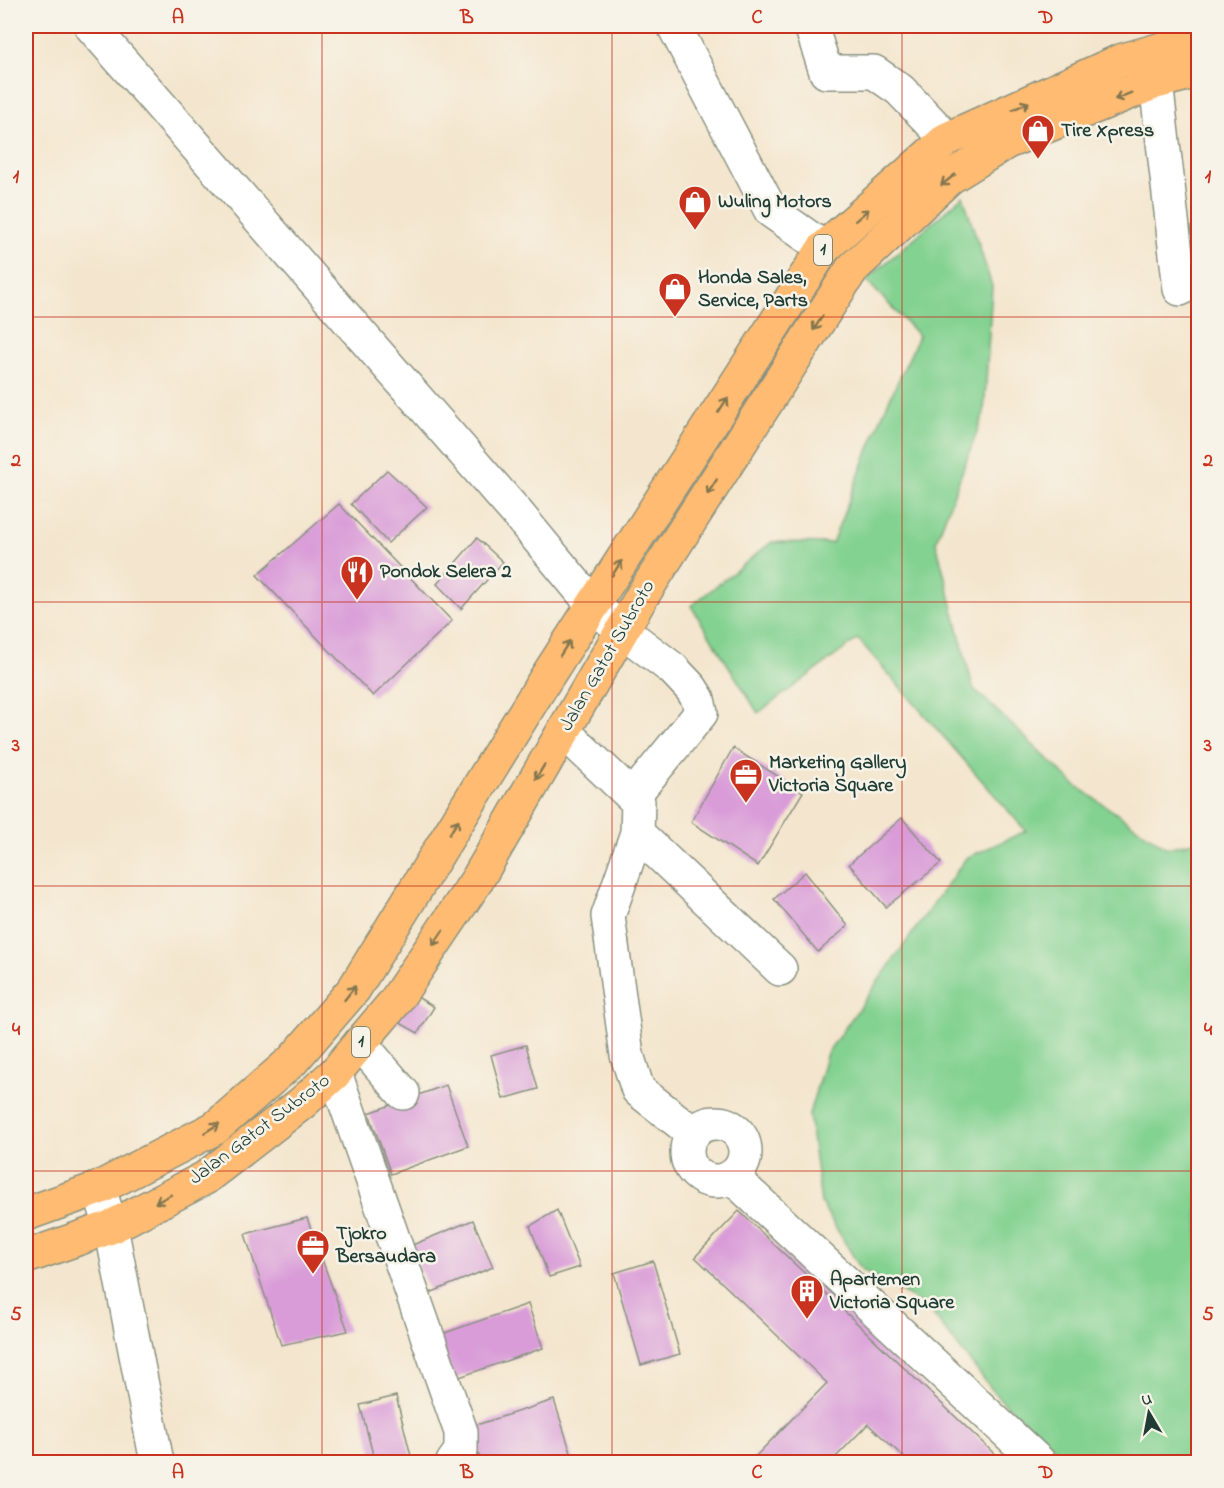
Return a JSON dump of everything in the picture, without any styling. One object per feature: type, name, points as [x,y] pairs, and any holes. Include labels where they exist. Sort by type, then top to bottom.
[{"type":"highway","name":"Jalan Gatot Subroto","points":[[26,1214],[99,1188],[215,1128],[301,1051],[354,989],[546,678],[824,248],[948,139],[1120,62],[1198,39]]},
{"type":"highway","name":"Jalan Gatot Subroto","points":[[26,1257],[111,1227],[204,1178],[302,1103],[335,1073],[394,1003],[477,880],[642,596],[852,269],[949,178],[1007,142],[1156,82],[1198,71]]},
{"type":"street","points":[[91,26],[516,512],[589,611],[620,637],[673,669],[698,699],[701,713],[633,796]]},
{"type":"street","points":[[674,26],[771,211],[824,248]]},
{"type":"street","points":[[811,26],[826,72],[874,72],[900,90],[948,139]]},
{"type":"street","points":[[1156,82],[1180,289]]},
{"type":"street","points":[[564,732],[638,802],[637,832],[608,916],[627,1055],[638,1090],[693,1133],[686,1150],[687,1159],[696,1175],[714,1181],[732,1177],[1039,1462]]},
{"type":"street","points":[[637,832],[780,969]]},
{"type":"street","points":[[360,1043],[403,1093]]},
{"type":"street","points":[[335,1073],[461,1431],[461,1451],[453,1462]]},
{"type":"street","points":[[99,1188],[111,1227],[157,1462]]},
{"type":"green space","points":[[963,196],[992,286],[984,413],[936,542],[973,688],[1075,785],[1167,848],[1198,841],[1198,1462],[1070,1462],[998,1397],[927,1307],[861,1269],[821,1203],[809,1114],[827,1053],[966,858],[1026,831],[858,639],[758,713],[691,606],[772,542],[832,543],[884,411],[919,336],[866,280]]},
{"type":"building","points":[[387,470],[427,507],[388,543],[351,504]]},
{"type":"building","points":[[339,504],[452,621],[373,696],[257,575]]},
{"type":"building","points":[[477,538],[503,562],[461,609],[437,584]]},
{"type":"building","points":[[733,748],[803,792],[758,866],[691,822]]},
{"type":"building","points":[[902,818],[941,863],[886,907],[849,864]]},
{"type":"building","points":[[805,872],[848,926],[818,952],[774,899]]},
{"type":"building","points":[[409,992],[434,1007],[418,1033],[393,1019]]},
{"type":"building","points":[[526,1045],[538,1089],[503,1099],[491,1055]]},
{"type":"building","points":[[446,1085],[468,1146],[391,1174],[369,1113]]},
{"type":"building","points":[[557,1210],[580,1267],[549,1277],[530,1226]]},
{"type":"building","name":"Apartemen Victoria Square","points":[[739,1211],[1003,1462],[909,1462],[868,1424],[831,1462],[756,1462],[753,1459],[827,1383],[695,1257]]},
{"type":"building","points":[[307,1218],[348,1331],[281,1345],[245,1234]]},
{"type":"building","points":[[473,1220],[493,1267],[430,1293],[410,1246]]},
{"type":"building","points":[[653,1261],[680,1354],[641,1365],[614,1273]]},
{"type":"building","points":[[528,1304],[543,1348],[451,1380],[436,1336]]},
{"type":"building","points":[[396,1396],[411,1456],[386,1462],[375,1462],[360,1405]]},
{"type":"building","points":[[554,1400],[574,1462],[481,1462],[470,1427]]},
{"type":"place","name":"Tire Xpress","points":[[1038,160]]},
{"type":"place","name":"Wuling Motors","points":[[695,231]]},
{"type":"place","name":"Honda Sales, Service, Parts","points":[[675,318]]},
{"type":"place","name":"Pondok Selera 2","points":[[357,601]]},
{"type":"place","name":"Marketing Gallery Victoria Square","points":[[746,804]]},
{"type":"place","name":"Tjokro Bersaudara","points":[[313,1275]]},
{"type":"place","name":"Apartemen Victoria Square","points":[[807,1320]]}]
